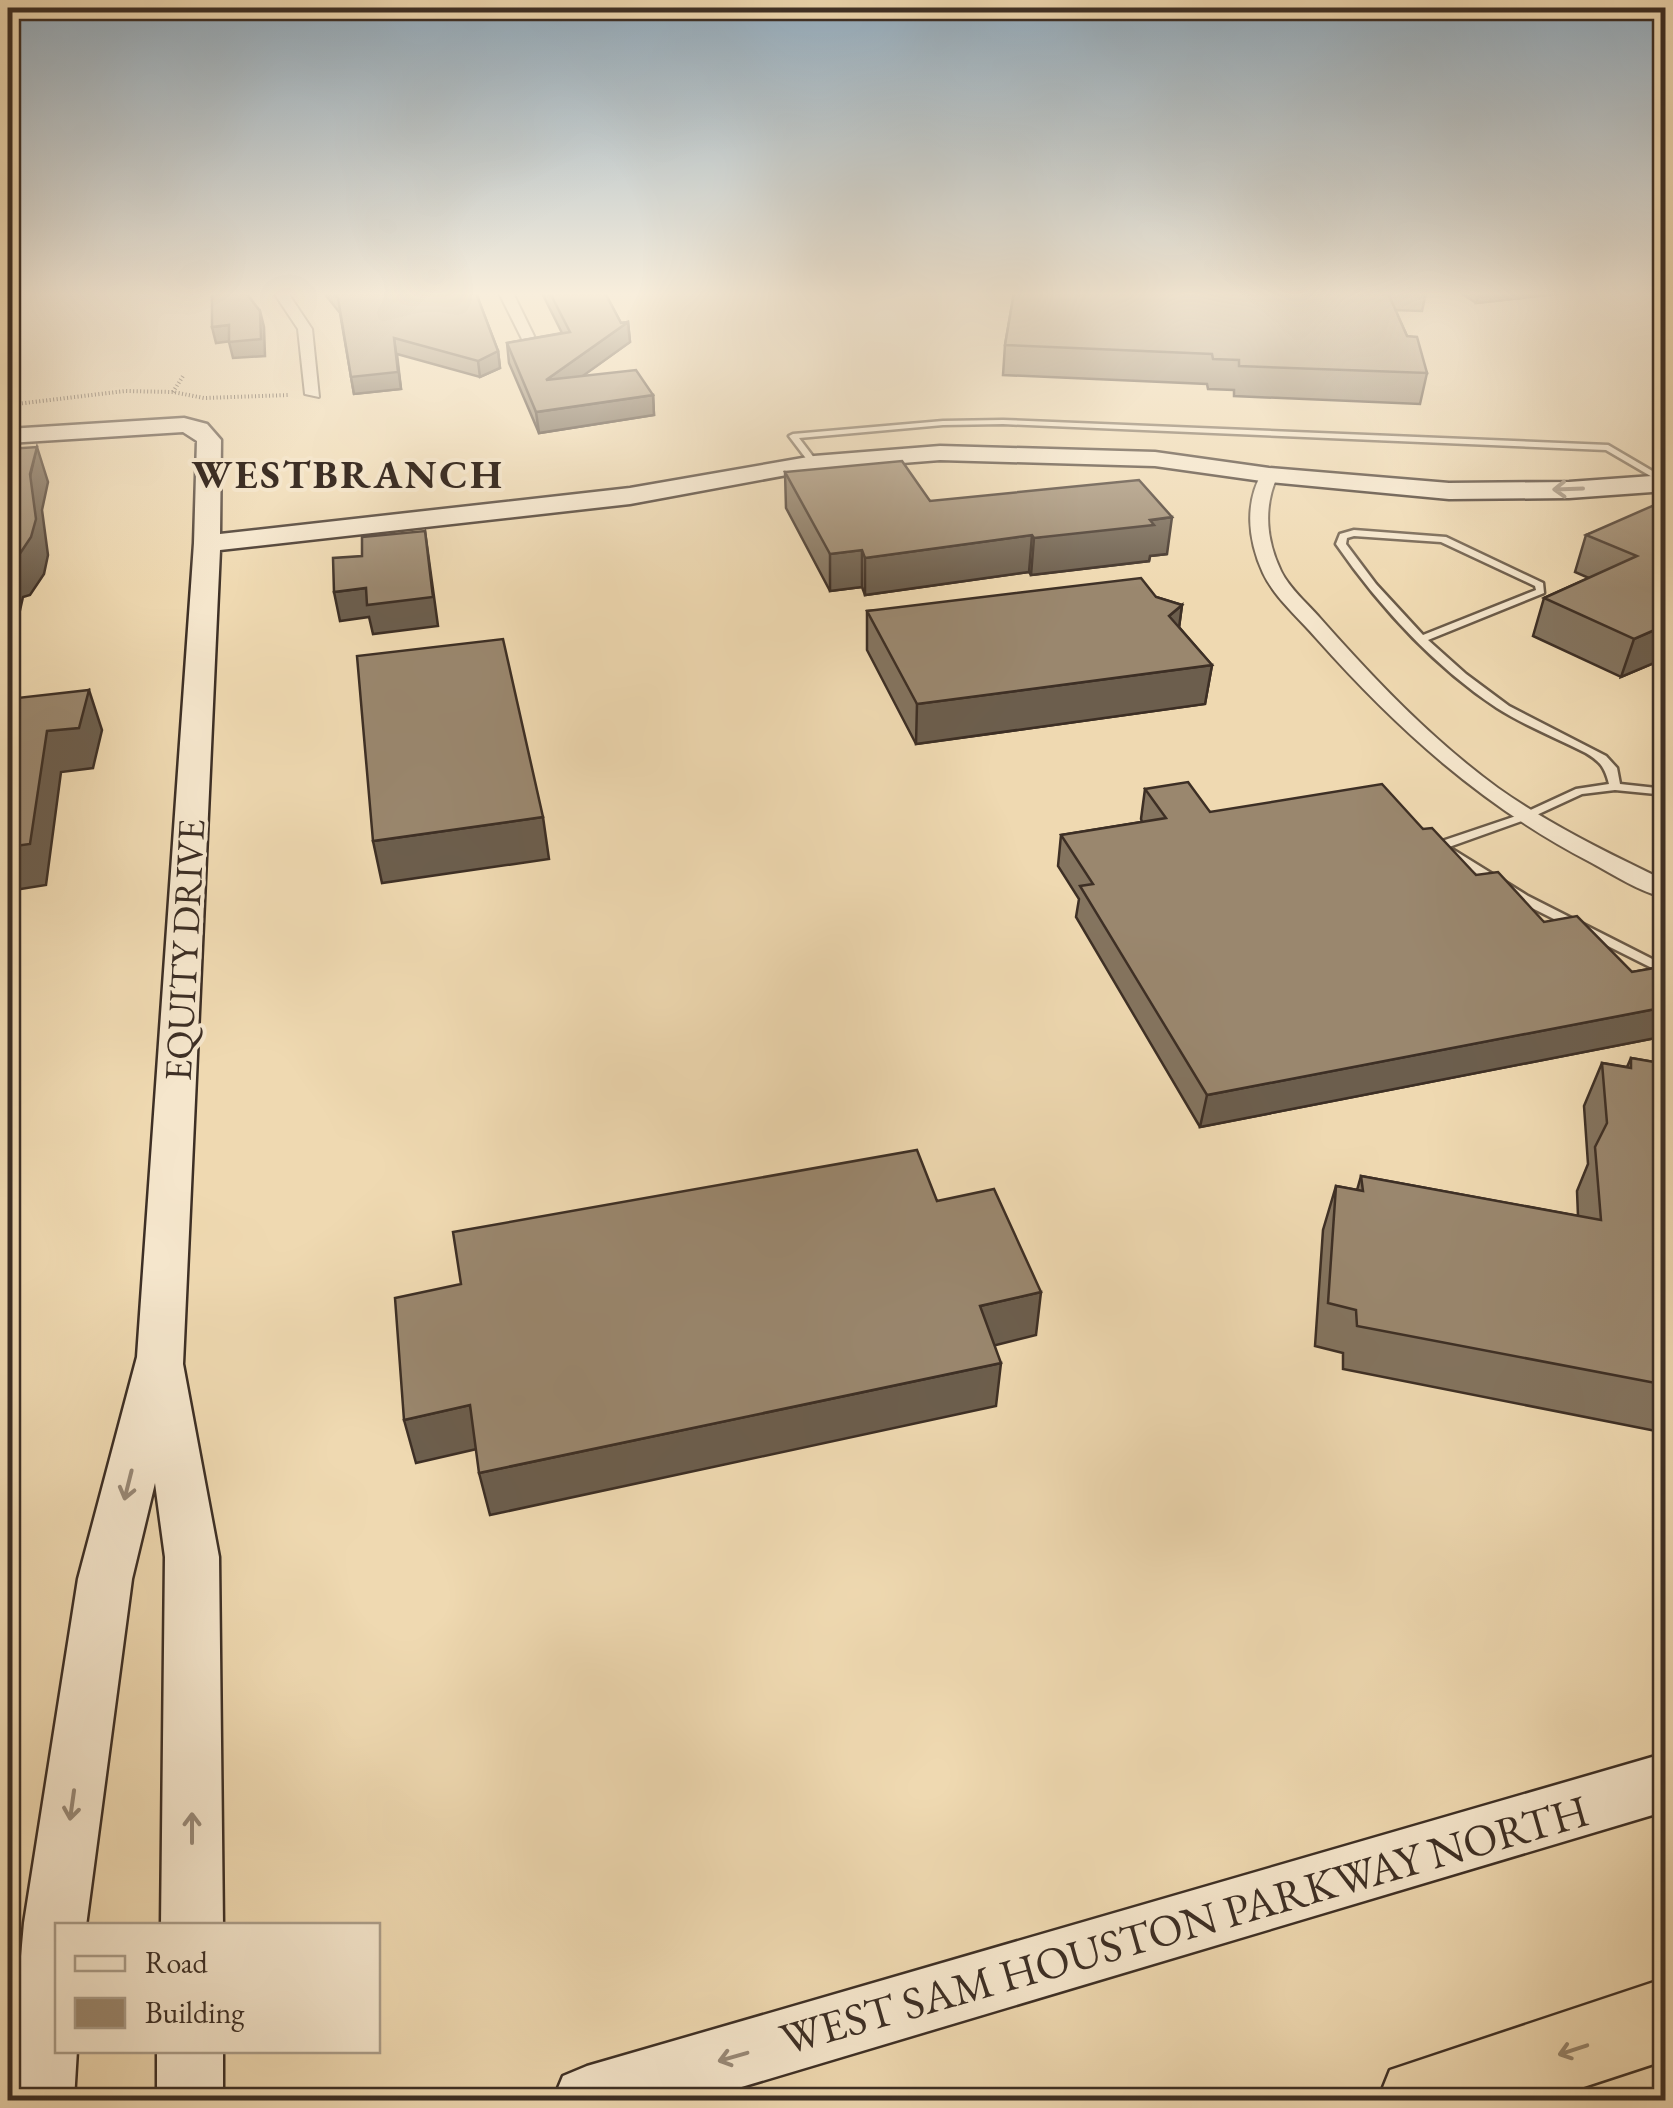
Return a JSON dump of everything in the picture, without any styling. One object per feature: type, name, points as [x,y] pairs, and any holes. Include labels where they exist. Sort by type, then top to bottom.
[{"type":"highway","points":[[1420,2100],[1666,2020]]},
{"type":"street","name":"EQUITY DRIVE","points":[[8,436],[160,424],[199,429],[209,440],[207,543],[160,1357],[105,1580],[55,1923],[40,2100]]},
{"type":"street","points":[[207,543],[630,496],[814,463],[940,453],[1156,459],[1264,483],[1445,509],[1593,511],[1666,504]]},
{"type":"street","points":[[719,482],[922,469],[1450,490],[1568,490],[1666,483]]},
{"type":"street","points":[[1264,483],[1262,548],[1274,577],[1413,728],[1469,776],[1526,816],[1666,892]]},
{"type":"street","name":"EQUITY DRIVE","points":[[160,1357],[192,1557],[192,1923]]},
{"type":"street","name":"WEST SAM HOUSTON PARKWAY NORTH","points":[[587,2100],[1666,1782]]},
{"type":"street","points":[[190,2053],[190,2100]]},
{"type":"lane","points":[[814,463],[793,436],[913,424],[1003,422],[1608,448],[1666,483]]},
{"type":"lane","points":[[1424,638],[1541,591],[1540,586],[1443,539],[1343,536],[1340,544],[1362,577],[1424,638],[1483,693],[1602,758],[1611,768],[1615,787]]},
{"type":"lane","points":[[1666,792],[1615,787],[1580,791],[1526,816],[1440,846],[1524,899],[1666,971]]},
{"type":"path","points":[[8,405],[114,391]]},
{"type":"path","points":[[159,391],[204,398],[313,394]]},
{"type":"building","points":[[527,391],[651,391],[653,395],[536,412]]},
{"type":"building","points":[[37,447],[30,474],[36,519],[31,537],[17,558],[10,559],[8,571],[8,449]]},
{"type":"building","points":[[902,461],[930,501],[1139,480],[1172,517],[1150,520],[1154,525],[1034,538],[1032,535],[865,558],[862,550],[830,554],[785,472]]},
{"type":"building","points":[[1659,503],[1666,505],[1666,625],[1634,639],[1544,598],[1637,556],[1586,535]]},
{"type":"building","points":[[425,531],[433,597],[367,605],[366,588],[334,592],[333,558],[362,556],[362,537]]},
{"type":"building","points":[[1141,578],[1156,597],[1182,605],[1169,616],[1212,665],[917,704],[867,611]]},
{"type":"building","points":[[503,639],[543,817],[373,841],[357,656]]},
{"type":"building","points":[[89,690],[79,728],[47,731],[30,844],[8,847],[8,699]]},
{"type":"building","points":[[1188,782],[1210,812],[1382,784],[1423,829],[1432,828],[1476,875],[1498,872],[1544,922],[1577,916],[1632,972],[1666,966],[1666,1007],[1207,1095],[1080,886],[1093,884],[1061,835],[1166,818],[1145,789]]},
{"type":"building","points":[[1631,1058],[1666,1064],[1666,1385],[1357,1326],[1356,1310],[1328,1303],[1336,1186],[1363,1191],[1361,1176],[1601,1220],[1595,1147],[1607,1123],[1602,1063],[1631,1068]]},
{"type":"building","points":[[917,1150],[937,1201],[994,1189],[1041,1292],[980,1306],[1001,1363],[479,1473],[470,1405],[404,1420],[395,1298],[461,1284],[453,1232]]},
{"type":"district","name":"WESTBRANCH","points":[[348,474]]}]
